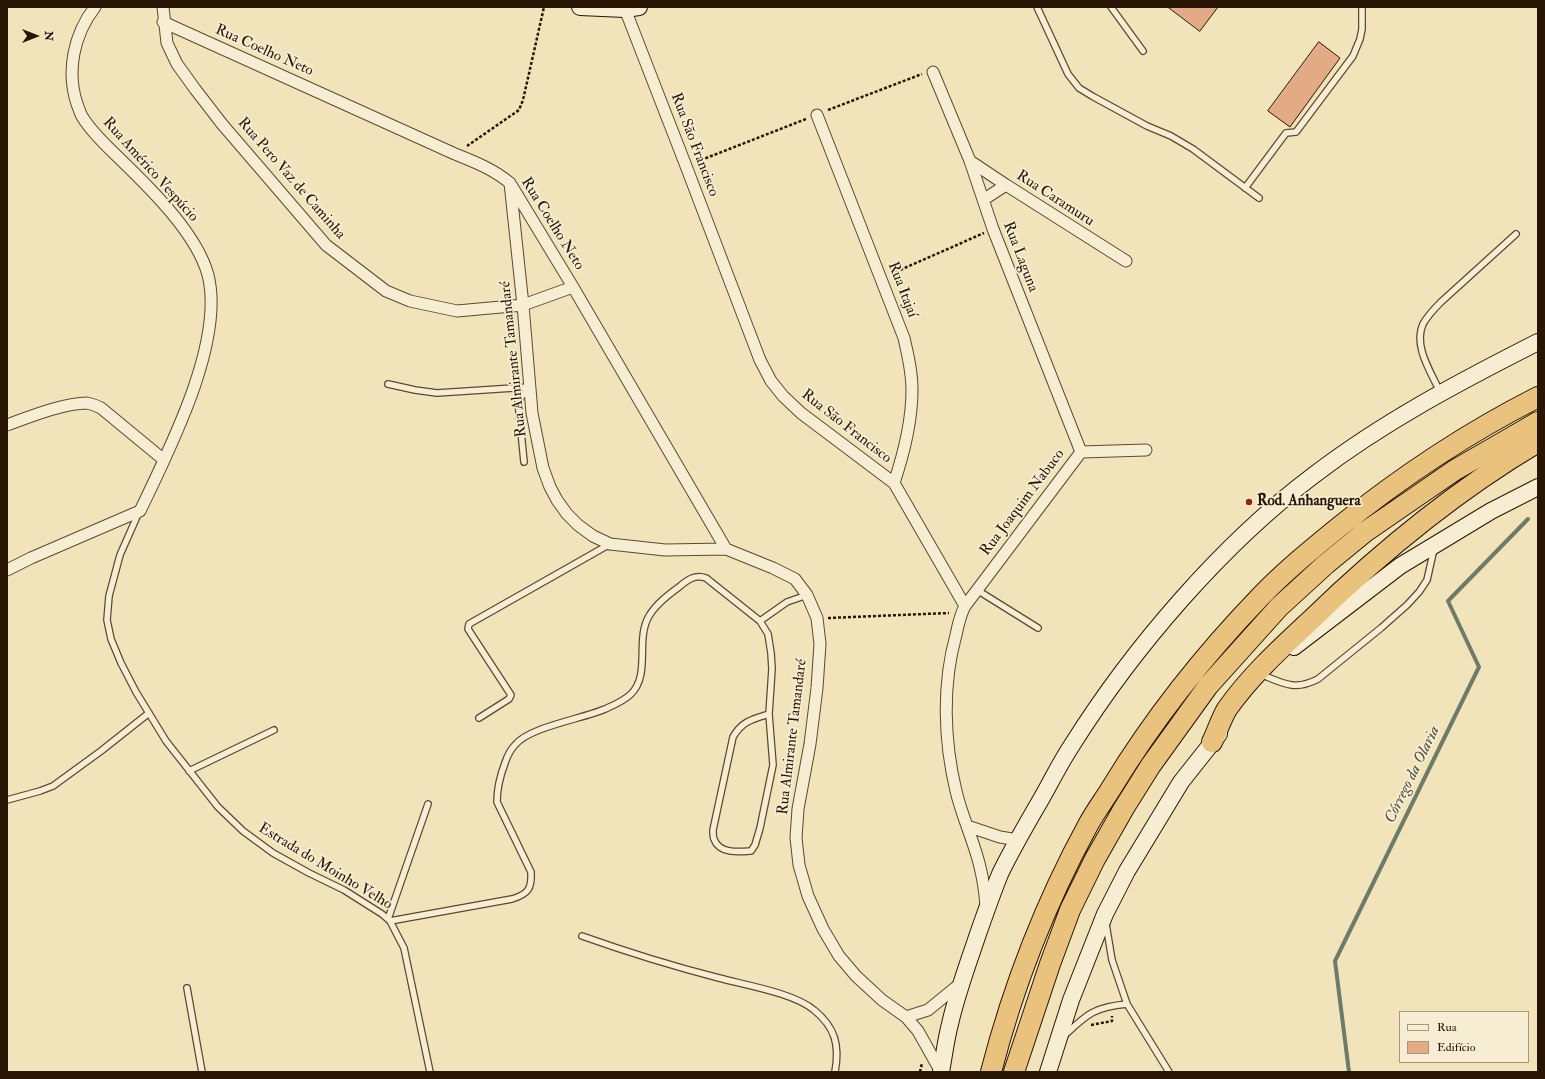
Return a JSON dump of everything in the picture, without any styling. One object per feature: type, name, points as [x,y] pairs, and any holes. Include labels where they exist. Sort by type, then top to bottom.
[{"type":"highway","points":[[991,1072],[1010,1004],[1036,937],[1060,882],[1088,825],[1128,761],[1190,676],[1262,595],[1311,550],[1372,500],[1427,461],[1499,416],[1538,397]]},
{"type":"highway","points":[[1014,1072],[1031,1019],[1070,910],[1095,859],[1151,765],[1208,686],[1279,607],[1326,564],[1365,532],[1449,474],[1538,422]]},
{"type":"highway","points":[[1212,742],[1226,710],[1258,672],[1331,600],[1399,539],[1429,516],[1465,490],[1538,442]]},
{"type":"main road","points":[[580,7],[632,8]]},
{"type":"main road","points":[[941,1072],[950,1024],[962,982],[1000,876],[1018,840],[1071,746],[1113,685],[1176,607],[1217,562],[1249,531],[1313,475],[1348,450],[1440,393],[1464,379],[1538,342]]},
{"type":"main road","points":[[1048,1072],[1056,1042],[1071,1000],[1105,914],[1127,870],[1180,782],[1266,676],[1297,644],[1400,566],[1491,510],[1538,486]]},
{"type":"street","name":"Rua Américo Vespúcio","points":[[95,7],[88,16],[76,45],[71,69],[74,95],[82,116],[97,136],[131,170],[186,230],[208,274],[212,301],[209,334],[198,374],[164,460],[140,511]]},
{"type":"street","name":"Rua Pero Vaz de Caminha","points":[[163,7],[163,22],[167,43],[177,64],[222,124],[326,245],[386,291],[410,301],[457,311],[523,305],[573,287]]},
{"type":"street","name":"Rua São Francisco","points":[[632,8],[689,173],[760,360],[771,381],[783,396],[801,413],[894,482],[964,609]]},
{"type":"street","name":"Rua Coelho Neto","points":[[163,22],[455,154],[488,167],[500,174],[510,183],[573,287],[726,549]]},
{"type":"street","name":"Rua Laguna","points":[[933,72],[970,161],[993,229],[1081,452]]},
{"type":"street","name":"Rua Itajaí","points":[[817,115],[904,338],[910,366],[912,389],[910,416],[904,453],[894,482]]},
{"type":"street","name":"Rua Caramuru","points":[[970,161],[1126,261]]},
{"type":"street","name":"Rua Almirante Tamandaré","points":[[510,183],[523,305],[532,413],[543,468],[557,500],[567,514],[578,525],[593,536],[610,544],[665,550],[726,549],[773,568],[795,579],[807,595],[817,618],[820,644],[817,688],[810,744],[798,809],[796,838],[799,865],[808,896],[823,929],[839,956],[856,976],[882,1000],[906,1017],[918,1031],[941,1072]]},
{"type":"street","points":[[983,200],[1006,185]]},
{"type":"street","points":[[7,425],[67,406],[88,403],[96,405],[164,460]]},
{"type":"street","name":"Rua Joaquim Nabuco","points":[[964,609],[1081,452],[1146,450]]},
{"type":"street","points":[[7,570],[31,558],[140,511]]},
{"type":"street","points":[[964,609],[952,648],[947,677],[946,710],[948,741],[956,791],[980,867],[987,909]]},
{"type":"street","points":[[966,826],[1000,837],[1018,840]]},
{"type":"street","points":[[906,1017],[928,1010],[962,982]]},
{"type":"lane","points":[[1037,7],[1068,74],[1079,88],[1193,149],[1259,198]]},
{"type":"lane","points":[[1111,7],[1143,51]]},
{"type":"lane","points":[[1245,188],[1286,133],[1296,132],[1353,56],[1360,39],[1362,29],[1362,7]]},
{"type":"lane","points":[[1440,393],[1423,356],[1420,341],[1422,325],[1429,314],[1441,302],[1516,234]]},
{"type":"lane","points":[[388,384],[437,393],[529,387]]},
{"type":"lane","points":[[524,462],[518,401],[529,387]]},
{"type":"lane","name":"Estrada do Moinho Velho","points":[[140,511],[120,555],[109,596],[107,620],[111,639],[121,663],[166,741],[218,807],[243,831],[273,852],[309,873],[344,890],[389,920],[404,948],[430,1072]]},
{"type":"lane","points":[[1266,676],[1283,684],[1296,686],[1308,684],[1318,679],[1407,606],[1427,580],[1436,543]]},
{"type":"lane","points":[[479,718],[509,699],[511,695],[468,629],[469,624],[610,544]]},
{"type":"lane","points":[[428,804],[389,920],[523,896],[529,889],[532,881],[531,872],[498,802],[497,790],[501,773],[508,756],[515,744],[524,737],[557,724],[599,711],[619,703],[630,695],[638,686],[644,629],[648,617],[663,599],[693,577],[701,576],[706,578],[760,621],[768,634],[771,653],[772,669],[769,714],[773,765],[766,800],[755,845],[750,851],[734,852],[724,850],[714,839],[713,830],[733,737],[738,728],[745,722],[769,714]]},
{"type":"lane","points":[[977,590],[1038,628]]},
{"type":"lane","points":[[760,621],[787,602],[807,595]]},
{"type":"lane","points":[[7,800],[53,786],[149,713]]},
{"type":"lane","points":[[189,771],[274,730]]},
{"type":"lane","points":[[1105,914],[1112,960],[1127,1004],[1169,1072]]},
{"type":"lane","points":[[582,936],[624,950],[718,978],[769,991],[799,1001],[813,1009],[833,1032],[837,1045],[835,1072]]},
{"type":"lane","points":[[187,988],[202,1072]]},
{"type":"lane","points":[[1056,1042],[1089,1014],[1100,1008],[1127,1004]]},
{"type":"path","points":[[455,154],[519,110],[523,100],[544,7]]},
{"type":"path","points":[[881,278],[993,229]]},
{"type":"path","points":[[817,618],[964,609]]},
{"type":"path","points":[[1089,1025],[1112,1021],[1110,1006]]},
{"type":"building","points":[[1168,7],[1218,7],[1200,31]]},
{"type":"building","points":[[1319,42],[1340,58],[1290,127],[1268,111]]},
{"type":"waterway","name":"Córrego da Olaria","points":[[1349,1072],[1335,961],[1479,667],[1448,601],[1528,519]]},
{"type":"place","name":"Rod. Anhanguera","points":[[1249,502]]}]
